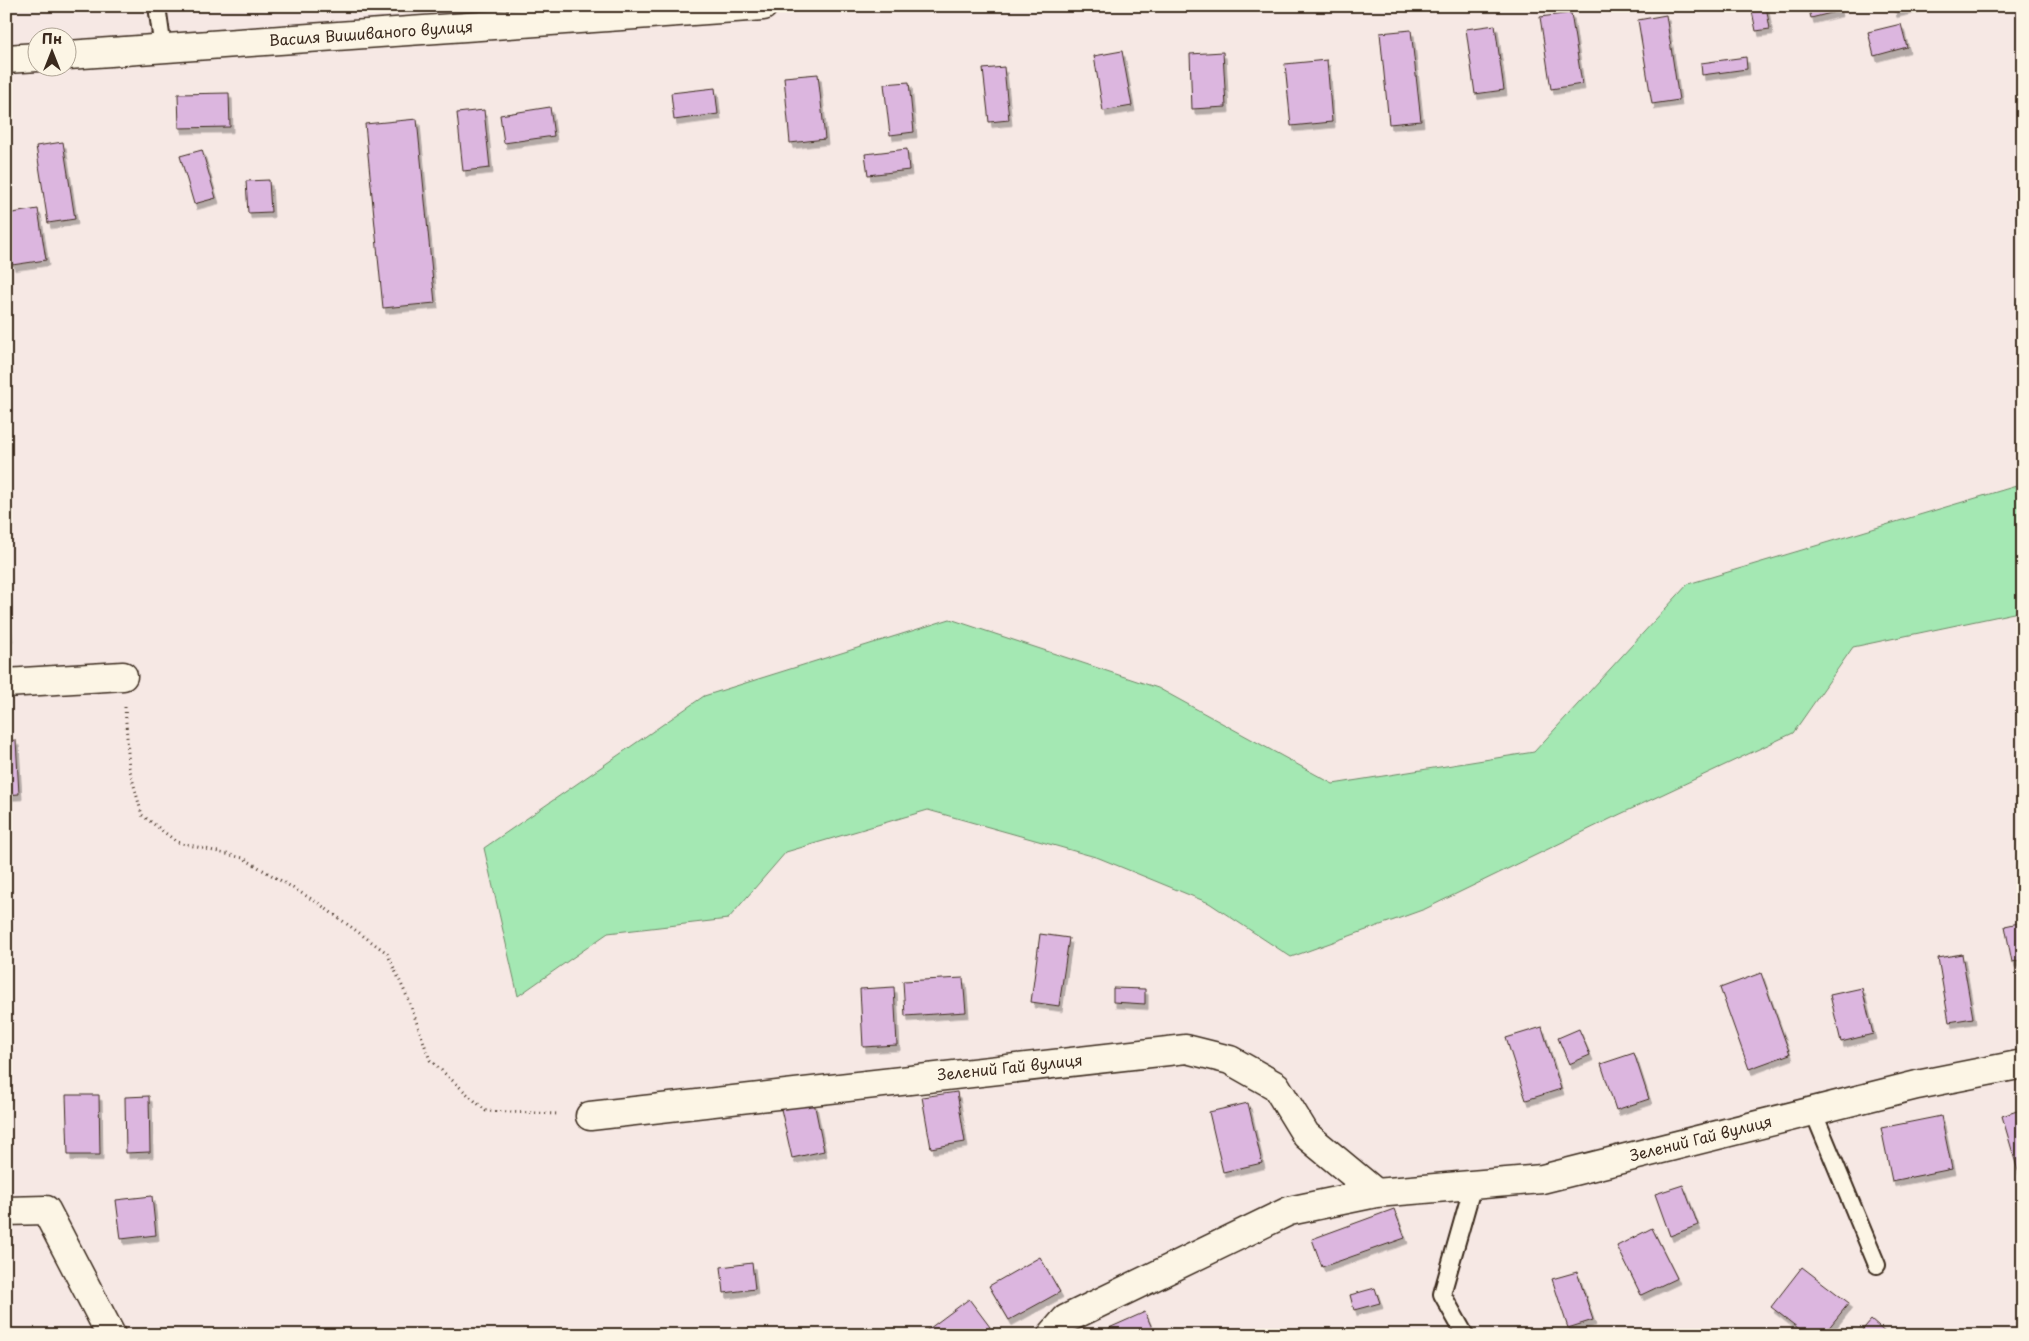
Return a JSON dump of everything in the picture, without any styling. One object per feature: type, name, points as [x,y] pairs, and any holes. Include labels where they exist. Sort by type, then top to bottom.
[{"type":"street","name":"Василя Вишиваного вулиця","points":[[78,54],[763,6]]},
{"type":"street","points":[[6,59],[28,58]]},
{"type":"street","points":[[6,683],[123,676]]},
{"type":"street","name":"Зелений Гай вулиця","points":[[590,1116],[1186,1049],[1230,1060],[1276,1086],[1306,1136],[1376,1193]]},
{"type":"street","name":"Зелений Гай вулиця","points":[[1052,1335],[1066,1319],[1289,1211],[1376,1193],[1542,1179],[1917,1085],[2023,1064]]},
{"type":"street","points":[[6,1211],[46,1210],[111,1335]]},
{"type":"lane","points":[[157,6],[163,49]]},
{"type":"lane","points":[[1813,1111],[1878,1265]]},
{"type":"lane","points":[[1465,1335],[1442,1294],[1473,1185]]},
{"type":"path","points":[[123,676],[129,767],[142,815],[177,842],[244,858],[318,903],[387,953],[409,1001],[430,1060],[486,1111],[590,1116]]},
{"type":"green space","points":[[2023,484],[2023,611],[1853,647],[1793,733],[1425,909],[1291,957],[1209,903],[1099,858],[928,810],[786,852],[728,919],[608,933],[518,996],[484,848],[704,696],[950,619],[1158,688],[1333,784],[1534,752],[1688,584]]},
{"type":"building","points":[[1751,6],[1766,6],[1770,29],[1756,31]]},
{"type":"building","points":[[1808,6],[1838,6],[1839,11],[1811,18]]},
{"type":"building","points":[[1893,6],[1918,6],[1894,12]]},
{"type":"building","points":[[1571,13],[1582,84],[1551,89],[1540,17]]},
{"type":"building","points":[[1666,15],[1679,100],[1652,104],[1638,20]]},
{"type":"building","points":[[1901,24],[1907,47],[1874,56],[1868,32]]},
{"type":"building","points":[[1495,25],[1504,90],[1475,94],[1466,29]]},
{"type":"building","points":[[1411,30],[1421,121],[1389,124],[1380,33]]},
{"type":"building","points":[[1122,51],[1132,106],[1103,111],[1094,56]]},
{"type":"building","points":[[1223,52],[1226,107],[1192,109],[1190,54]]},
{"type":"building","points":[[1746,57],[1747,69],[1702,75],[1701,63]]},
{"type":"building","points":[[1327,60],[1332,122],[1291,126],[1285,64]]},
{"type":"building","points":[[1004,67],[1009,120],[989,122],[983,69]]},
{"type":"building","points":[[818,74],[825,139],[790,143],[784,77]]},
{"type":"building","points":[[909,82],[914,132],[890,135],[884,84]]},
{"type":"building","points":[[715,88],[718,114],[674,120],[671,93]]},
{"type":"building","points":[[229,93],[230,127],[179,128],[178,94]]},
{"type":"building","points":[[550,107],[554,136],[504,143],[500,115]]},
{"type":"building","points":[[484,110],[490,168],[463,171],[457,113]]},
{"type":"building","points":[[417,119],[435,303],[383,308],[365,124]]},
{"type":"building","points":[[63,142],[75,219],[48,223],[36,146]]},
{"type":"building","points":[[907,149],[909,170],[868,175],[865,154]]},
{"type":"building","points":[[202,150],[216,198],[194,204],[180,156]]},
{"type":"building","points":[[269,180],[271,212],[248,213],[246,181]]},
{"type":"building","points":[[38,209],[46,260],[12,265],[6,214]]},
{"type":"building","points":[[6,606],[10,636],[6,636]]},
{"type":"building","points":[[16,740],[19,794],[6,795],[6,741]]},
{"type":"building","points":[[2023,922],[2023,960],[2012,962],[2005,926]]},
{"type":"building","points":[[1040,934],[1069,938],[1059,1006],[1031,1002]]},
{"type":"building","points":[[1962,954],[1973,1018],[1949,1022],[1938,958]]},
{"type":"building","points":[[1761,973],[1790,1054],[1749,1069],[1720,988]]},
{"type":"building","points":[[963,978],[966,1012],[905,1016],[903,981]]},
{"type":"building","points":[[894,987],[897,1045],[863,1047],[860,989]]},
{"type":"building","points":[[1113,988],[1145,989],[1145,1004],[1113,1002]]},
{"type":"building","points":[[1862,988],[1873,1034],[1841,1042],[1830,995]]},
{"type":"building","points":[[1542,1027],[1561,1089],[1526,1100],[1506,1038]]},
{"type":"building","points":[[1579,1029],[1590,1055],[1569,1064],[1558,1038]]},
{"type":"building","points":[[1634,1053],[1649,1099],[1616,1110],[1601,1064]]},
{"type":"building","points":[[957,1092],[965,1142],[931,1148],[922,1097]]},
{"type":"building","points":[[66,1095],[99,1095],[100,1155],[68,1155]]},
{"type":"building","points":[[149,1096],[150,1152],[126,1153],[125,1097]]},
{"type":"building","points":[[814,1102],[824,1151],[792,1158],[781,1109]]},
{"type":"building","points":[[1248,1103],[1262,1163],[1223,1172],[1209,1112]]},
{"type":"building","points":[[2023,1109],[2023,1180],[2021,1181],[2002,1116]]},
{"type":"building","points":[[1941,1116],[1952,1169],[1892,1181],[1881,1128]]},
{"type":"building","points":[[1683,1185],[1698,1225],[1670,1236],[1655,1194]]},
{"type":"building","points":[[152,1196],[156,1235],[121,1239],[116,1200]]},
{"type":"building","points":[[1394,1209],[1405,1238],[1322,1267],[1312,1239]]},
{"type":"building","points":[[1652,1228],[1677,1278],[1641,1295],[1617,1246]]},
{"type":"building","points":[[1040,1257],[1060,1292],[1009,1320],[989,1286]]},
{"type":"building","points":[[752,1263],[755,1289],[724,1293],[721,1267]]},
{"type":"building","points":[[1802,1267],[1849,1303],[1823,1335],[1807,1335],[1771,1307]]},
{"type":"building","points":[[1577,1272],[1593,1320],[1568,1328],[1552,1279]]},
{"type":"building","points":[[1375,1288],[1380,1303],[1354,1310],[1350,1295]]},
{"type":"building","points":[[969,1299],[990,1327],[979,1335],[922,1334]]},
{"type":"building","points":[[1145,1312],[1155,1335],[1113,1335],[1109,1328]]},
{"type":"building","points":[[1871,1320],[1888,1335],[1858,1335]]}]
